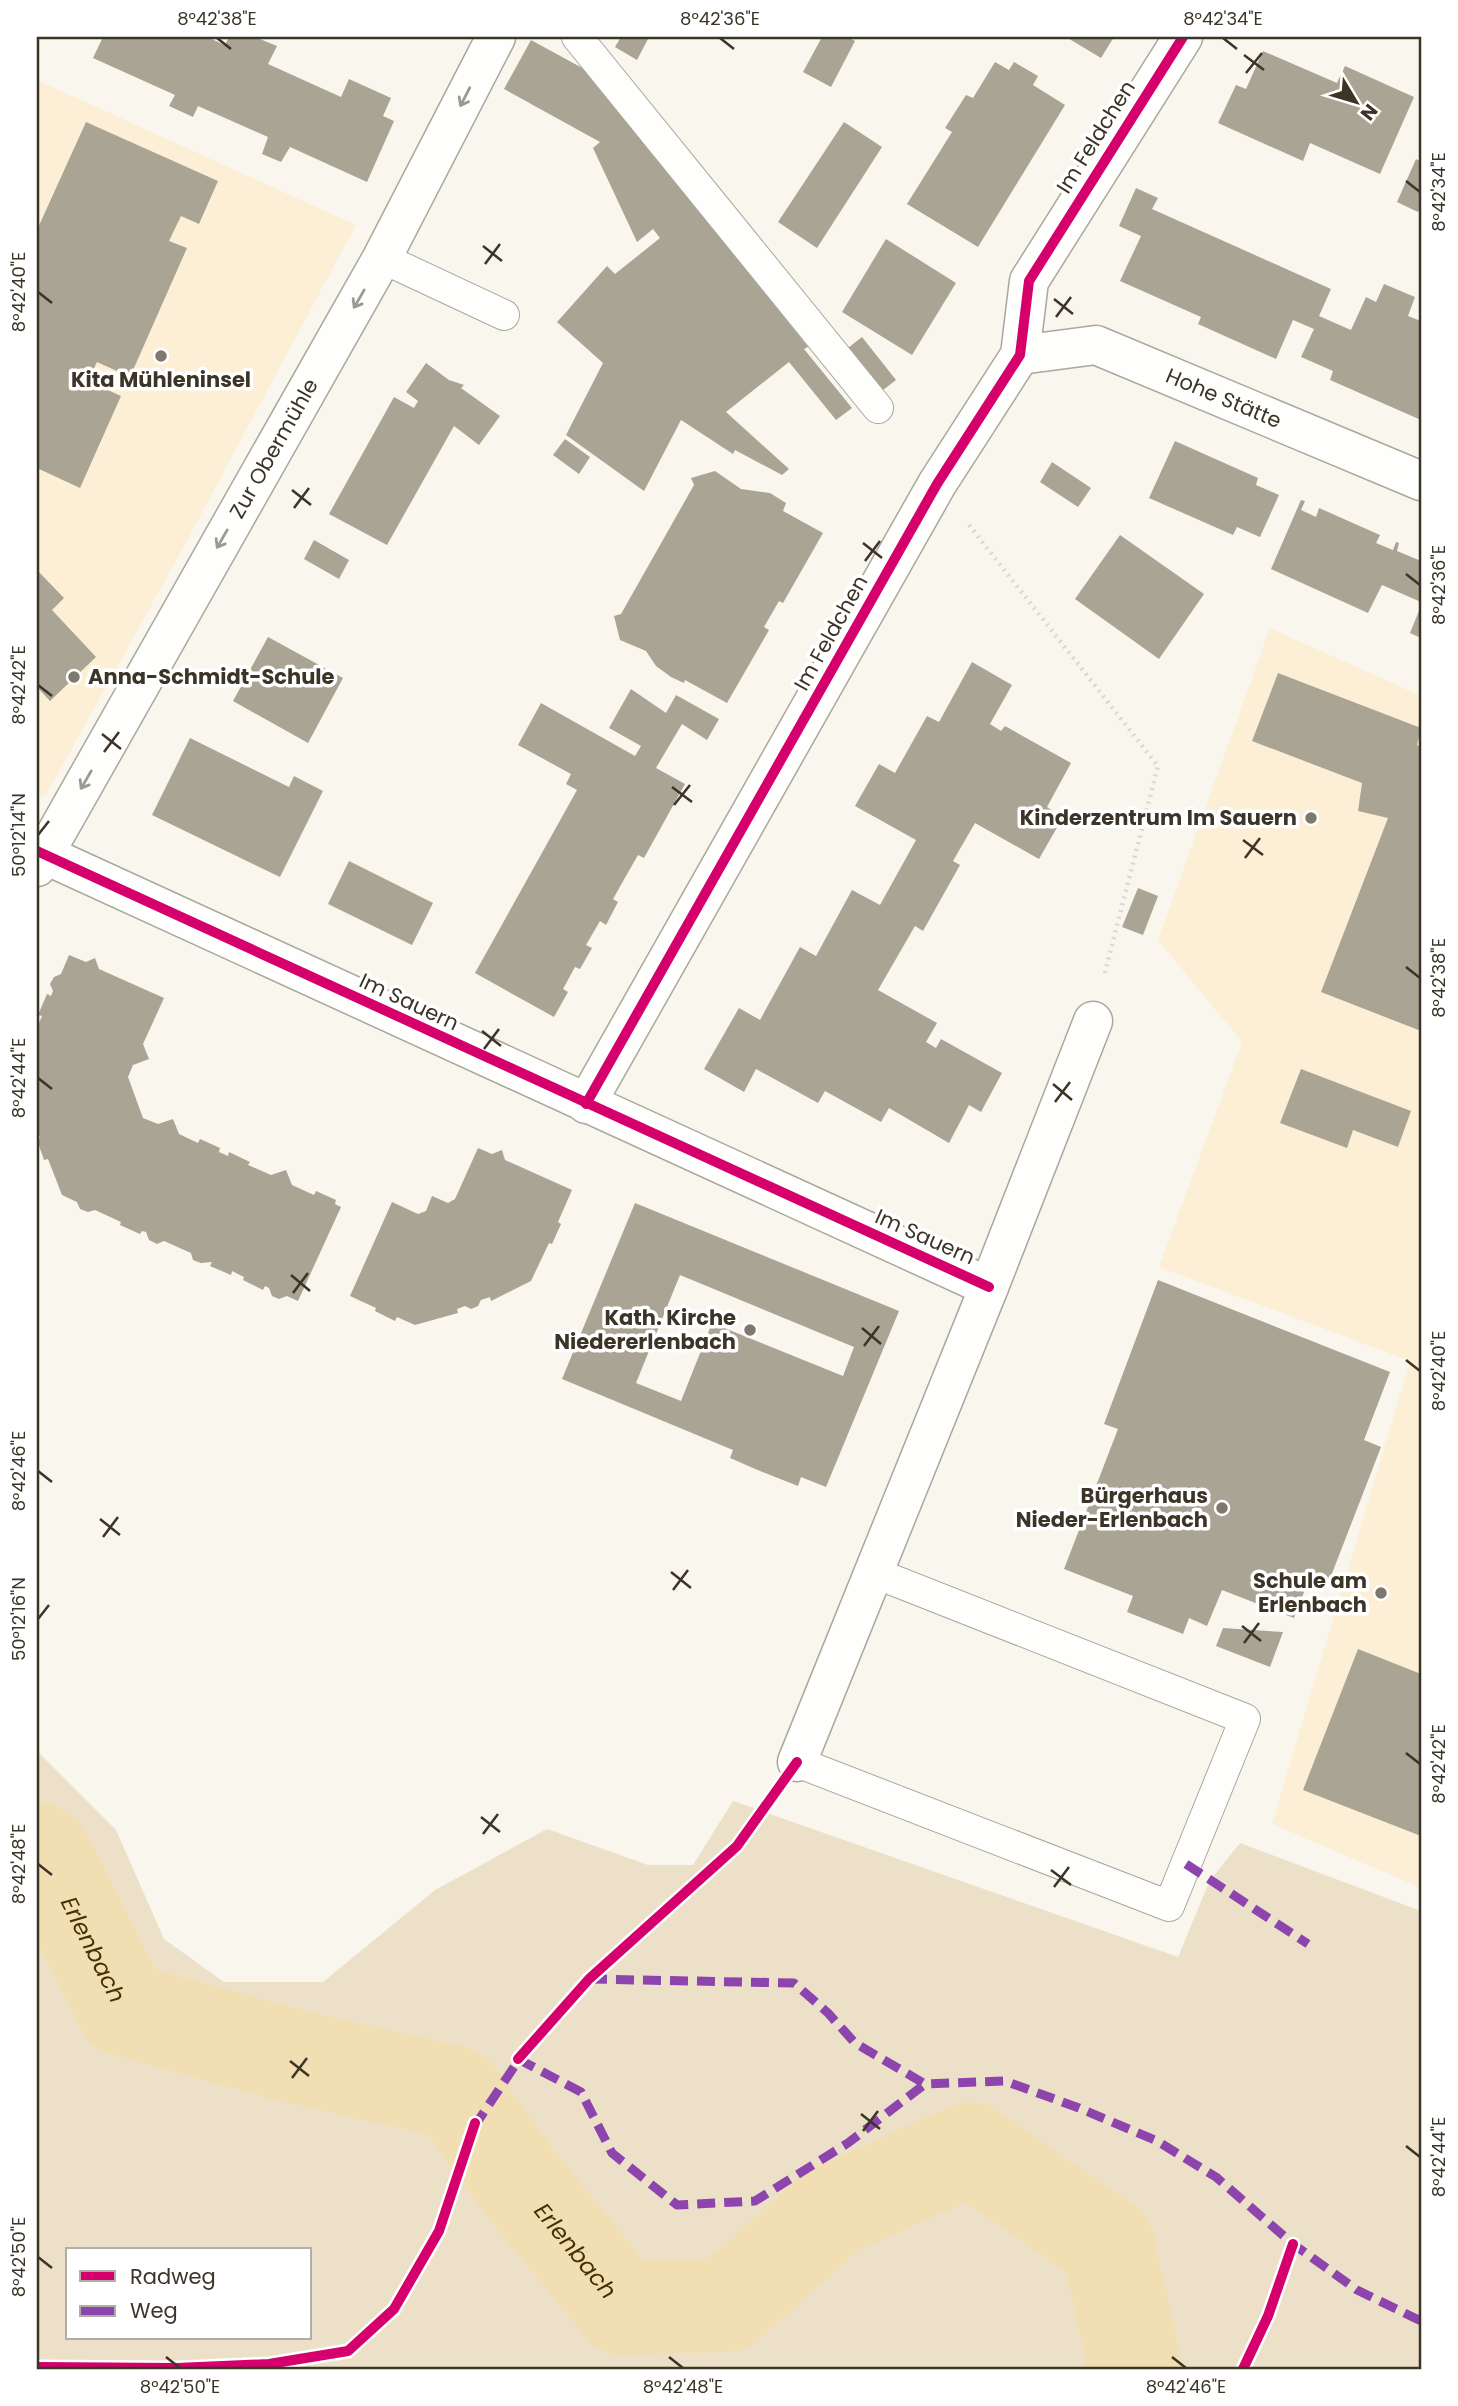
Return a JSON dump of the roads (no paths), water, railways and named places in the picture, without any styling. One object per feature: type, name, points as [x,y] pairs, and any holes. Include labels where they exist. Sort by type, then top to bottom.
[{"type":"street","name":"Zur Obermühle","points":[[39,857],[382,258],[496,37]]},
{"type":"street","name":"Im Feldchen","points":[[586,1104],[937,484],[1020,355],[1029,281],[1183,37]]},
{"type":"street","name":"Hohe Stätte","points":[[1020,355],[1096,345],[1421,481]]},
{"type":"street","name":"Im Sauern","points":[[39,857],[989,1287]]},
{"type":"street","name":"Im Sauern","points":[[797,1762],[875,1573],[1093,1021]]},
{"type":"lane","points":[[577,37],[878,408]]},
{"type":"lane","points":[[382,258],[504,315]]},
{"type":"lane","points":[[797,1762],[1169,1906],[1245,1719],[875,1573]]},
{"type":"waterway","name":"Erlenbach","points":[[37,1849],[47,1858],[123,2009],[292,2056],[456,2093],[514,2175],[622,2308],[727,2305],[832,2211],[970,2149],[1108,2244],[1135,2369]]},
{"type":"place","name":"Kita Mühleninsel","points":[[161,356]]},
{"type":"place","name":"Anna-Schmidt-Schule","points":[[74,677]]},
{"type":"place","name":"Kinderzentrum Im Sauern","points":[[1311,818]]},
{"type":"place","name":"Kath. Kirche Niedererlenbach","points":[[750,1330]]},
{"type":"place","name":"Bürgerhaus Nieder-Erlenbach","points":[[1222,1508]]},
{"type":"place","name":"Schule am Erlenbach","points":[[1381,1593]]}]
